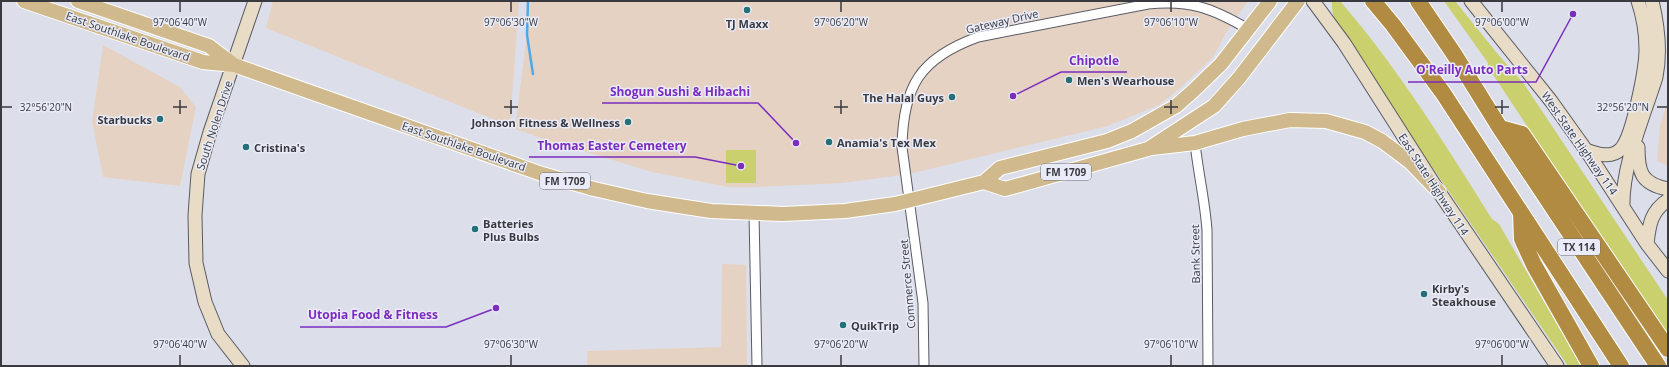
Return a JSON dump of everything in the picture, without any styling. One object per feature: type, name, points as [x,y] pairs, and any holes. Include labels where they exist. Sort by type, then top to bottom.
[{"type":"highway","name":"TX 114","points":[[1373,1],[1421,62],[1621,366]]},
{"type":"highway","name":"TX 114","points":[[1418,1],[1454,54],[1500,128],[1658,366]]},
{"type":"highway","points":[[1500,128],[1522,134],[1668,350]]},
{"type":"highway","points":[[1521,213],[1522,239],[1534,265],[1591,366]]},
{"type":"main road","name":"East Southlake Boulevard","points":[[24,1],[204,62],[234,65],[542,174],[594,189],[646,201],[711,211],[783,214],[845,211],[910,200],[984,182],[1000,168],[1107,141],[1132,131],[1176,106],[1199,86],[1221,64],[1270,1]]},
{"type":"main road","name":"East Southlake Boulevard","points":[[78,1],[209,46],[234,65]]},
{"type":"main road","name":"South Nolen Drive","points":[[242,366],[218,334],[205,302],[196,256],[195,215],[198,174],[210,132],[255,1]]},
{"type":"main road","name":"FM 1709","points":[[984,182],[1005,189],[1148,149],[1214,106],[1239,78],[1298,1]]},
{"type":"main road","name":"East State Highway 114","points":[[1313,1],[1328,20],[1439,192],[1557,366]]},
{"type":"main road","points":[[1327,1],[1328,20]]},
{"type":"main road","name":"West State Highway 114","points":[[1471,1],[1552,101],[1586,150],[1647,244],[1668,271]]},
{"type":"main road","points":[[1623,206],[1622,190],[1656,77],[1658,64],[1643,25],[1638,1]]},
{"type":"main road","points":[[1586,150],[1599,155],[1614,154],[1620,150],[1626,142],[1636,110],[1645,67],[1658,30],[1652,1]]},
{"type":"main road","points":[[1195,143],[1203,119],[1214,106]]},
{"type":"main road","points":[[1148,149],[1195,143],[1244,129],[1290,120],[1326,121],[1365,132],[1382,141],[1410,162],[1439,192]]},
{"type":"main road","points":[[1638,133],[1638,163],[1643,177],[1649,184],[1668,189]]},
{"type":"main road","points":[[1620,150],[1622,165],[1638,181],[1659,192],[1668,193]]},
{"type":"main road","points":[[1647,244],[1650,221],[1659,207],[1668,200]]},
{"type":"street","name":"Gateway Drive","points":[[910,200],[902,147],[904,115],[907,100],[912,88],[921,74],[940,55],[953,47],[967,40],[998,32],[1163,2],[1192,4],[1208,8],[1248,29]]},
{"type":"street","name":"Bank Street","points":[[1195,143],[1206,208],[1208,366]]},
{"type":"street","name":"Commerce Street","points":[[910,200],[923,303],[924,366]]},
{"type":"street","points":[[754,213],[757,366]]},
{"type":"shaded area","points":[[273,1],[519,1],[510,126],[266,28]]},
{"type":"shaded area","points":[[531,1],[1248,1],[1226,33],[1213,57],[1178,90],[1159,105],[1108,126],[909,174],[843,183],[728,187],[652,172],[515,129]]},
{"type":"shaded area","points":[[103,45],[180,87],[196,107],[180,186],[103,177],[92,121]]},
{"type":"shaded area","points":[[1668,99],[1668,166],[1657,161],[1660,126]]},
{"type":"shaded area","points":[[722,264],[746,265],[747,366],[587,366],[587,351],[721,347]]},
{"type":"green space","points":[[1332,1],[1340,1],[1382,53],[1420,107],[1492,219],[1499,224],[1581,366],[1568,366],[1342,35],[1333,15]]},
{"type":"green space","points":[[1444,1],[1455,1],[1524,84],[1668,300],[1668,339],[1488,67],[1488,63]]},
{"type":"green space","points":[[726,150],[756,150],[756,183],[726,183]]},
{"type":"waterway","points":[[528,1],[527,35],[533,74]]},
{"type":"place","name":"TJ Maxx","points":[[747,10]]},
{"type":"place","name":"O'Reilly Auto Parts","points":[[1573,14]]},
{"type":"place","name":"Men's Wearhouse","points":[[1069,80]]},
{"type":"place","name":"Chipotle","points":[[1013,96]]},
{"type":"place","name":"The Halal Guys","points":[[952,97]]},
{"type":"place","name":"Starbucks","points":[[160,119]]},
{"type":"place","name":"Johnson Fitness & Wellness","points":[[628,122]]},
{"type":"place","name":"Anamia's Tex Mex","points":[[829,142]]},
{"type":"place","name":"Shogun Sushi & Hibachi","points":[[796,143]]},
{"type":"place","name":"Cristina's","points":[[246,147]]},
{"type":"place","name":"Thomas Easter Cemetery","points":[[741,166]]},
{"type":"place","name":"Batteries Plus Bulbs","points":[[475,229]]},
{"type":"place","name":"Kirby's Steakhouse","points":[[1424,294]]},
{"type":"place","name":"Utopia Food & Fitness","points":[[496,308]]},
{"type":"place","name":"QuikTrip","points":[[843,325]]}]
